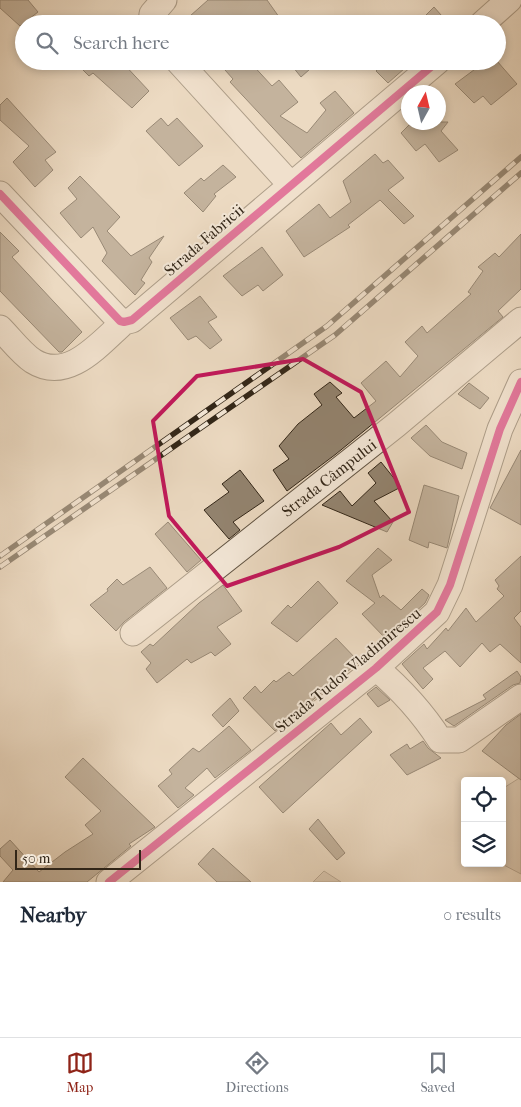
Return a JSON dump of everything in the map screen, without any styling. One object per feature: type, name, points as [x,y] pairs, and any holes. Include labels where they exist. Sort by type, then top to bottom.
[{"type":"street","points":[[152,15],[164,0]]},
{"type":"street","points":[[492,15],[509,0]]},
{"type":"street","points":[[186,70],[290,184]]},
{"type":"street","name":"Strada Fabricii","points":[[0,328],[32,360],[45,367],[60,369],[78,362],[124,322],[132,320],[290,184],[427,70]]},
{"type":"street","points":[[0,194],[120,321],[124,322]]},
{"type":"street","name":"Strada Câmpului","points":[[133,633],[396,425],[521,320]]},
{"type":"street","name":"Strada Tudor Vladimirescu","points":[[109,882],[376,668],[437,612],[453,576],[500,429],[521,382]]},
{"type":"street","points":[[376,668],[410,699],[440,740],[459,740],[521,697]]},
{"type":"highlighted area","points":[[303,359],[361,392],[409,512],[339,547],[227,586],[169,516],[153,421],[197,376]]},
{"type":"shaded area","points":[[521,777],[521,874],[506,866],[506,786]]},
{"type":"shaded area","points":[[324,871],[341,882],[313,882]]},
{"type":"building","points":[[0,0],[28,0],[38,12],[34,15],[15,15],[15,22],[0,8]]},
{"type":"building","points":[[208,0],[267,0],[278,15],[191,15]]},
{"type":"building","points":[[434,7],[441,15],[426,15]]},
{"type":"building","points":[[83,70],[129,70],[149,91],[132,108],[93,73],[89,76]]},
{"type":"building","points":[[225,70],[257,70],[272,86],[279,80],[298,102],[280,116],[307,133],[326,110],[320,103],[335,91],[354,113],[301,158],[230,82],[233,79]]},
{"type":"building","points":[[295,70],[309,70],[301,77]]},
{"type":"building","points":[[377,70],[403,70],[388,83]]},
{"type":"building","points":[[474,70],[505,70],[517,84],[491,105],[483,96],[474,103],[455,84]]},
{"type":"building","points":[[7,98],[56,152],[45,160],[53,170],[35,187],[13,162],[29,146],[0,120],[0,105]]},
{"type":"building","points":[[161,118],[168,126],[177,118],[203,146],[179,166],[146,131]]},
{"type":"building","points":[[404,130],[442,130],[458,150],[439,162],[425,144],[416,151],[401,133]]},
{"type":"building","points":[[375,154],[383,163],[388,160],[404,178],[388,190],[414,216],[404,224],[380,200],[348,225],[350,227],[304,257],[286,231],[319,204],[330,218],[351,202],[343,181]]},
{"type":"building","points":[[223,165],[236,177],[214,194],[216,196],[203,212],[184,193],[201,178],[204,181]]},
{"type":"building","points":[[80,176],[120,217],[107,231],[131,256],[164,236],[149,258],[152,262],[141,280],[145,283],[135,295],[102,261],[107,253],[93,227],[81,238],[60,213],[77,199],[68,188]]},
{"type":"building","points":[[0,232],[19,251],[12,257],[82,332],[62,352],[59,352],[0,291]]},
{"type":"building","points":[[521,234],[521,289],[498,311],[503,317],[336,454],[287,491],[273,470],[289,459],[279,446],[298,424],[322,405],[314,394],[330,382],[342,393],[336,397],[354,418],[376,401],[361,383],[386,361],[400,377],[418,356],[405,342],[422,326],[427,333],[471,294],[468,292],[483,271],[478,267],[495,253],[499,257]]},
{"type":"building","points":[[262,247],[283,275],[263,291],[258,285],[242,296],[223,276]]},
{"type":"building","points":[[200,296],[217,317],[208,322],[222,340],[210,349],[196,336],[188,340],[170,318]]},
{"type":"building","points":[[469,383],[489,398],[480,409],[458,394]]},
{"type":"building","points":[[426,425],[442,442],[467,453],[462,469],[430,456],[411,438]]},
{"type":"building","points":[[521,450],[521,525],[490,508]]},
{"type":"building","points":[[381,462],[401,487],[374,501],[393,522],[387,532],[322,505],[340,491],[352,506],[376,483],[368,473]]},
{"type":"building","points":[[240,470],[264,501],[233,522],[240,530],[229,539],[204,510],[229,492],[222,484]]},
{"type":"building","points":[[424,485],[459,496],[447,548],[429,542],[428,548],[409,540]]},
{"type":"building","points":[[168,522],[201,560],[187,572],[155,534]]},
{"type":"building","points":[[378,548],[392,560],[372,575],[380,598],[383,595],[401,610],[422,589],[429,595],[425,603],[386,639],[362,614],[375,603],[346,581]]},
{"type":"building","points":[[521,556],[521,611],[514,618],[521,627],[521,663],[500,644],[490,652],[482,643],[460,667],[445,651],[423,668],[433,679],[423,689],[402,664],[424,644],[427,649],[446,628],[448,631],[466,608],[476,622],[504,596],[497,589],[499,586],[495,580]]},
{"type":"building","points":[[150,567],[167,588],[124,622],[116,631],[90,605],[108,591],[107,589],[117,579],[123,585]]},
{"type":"building","points":[[318,581],[338,603],[297,642],[271,623],[288,605],[291,608]]},
{"type":"building","points":[[223,585],[242,611],[217,627],[231,644],[215,656],[211,652],[191,663],[187,659],[157,683],[146,669],[151,663],[141,652],[150,644],[153,646],[199,603]]},
{"type":"building","points":[[336,638],[359,662],[275,731],[243,698],[255,686],[261,693],[274,680],[276,682],[289,672],[293,676]]},
{"type":"building","points":[[517,671],[521,677],[520,683],[513,685],[454,726],[445,720],[486,699],[483,695]]},
{"type":"building","points":[[376,687],[390,700],[378,707],[367,694]]},
{"type":"building","points":[[230,698],[239,711],[223,727],[212,715]]},
{"type":"building","points":[[521,714],[521,780],[482,751],[506,725]]},
{"type":"building","points":[[360,718],[372,732],[283,813],[259,787],[331,723],[341,735]]},
{"type":"building","points":[[229,726],[251,750],[215,778],[207,768],[185,788],[194,795],[178,808],[158,786],[172,774],[169,770],[193,748],[199,752]]},
{"type":"building","points":[[423,741],[428,748],[441,758],[407,775],[390,755],[407,744],[410,749]]},
{"type":"building","points":[[83,758],[155,827],[129,844],[131,846],[87,882],[3,882],[13,870],[0,856],[0,849],[10,840],[39,872],[93,834],[85,825],[101,811],[65,777]]},
{"type":"building","points":[[318,819],[345,853],[337,860],[309,829]]},
{"type":"building","points":[[213,848],[251,882],[217,882],[198,864]]},
{"type":"railway","points":[[0,556],[327,326],[521,157]]},
{"type":"railway","points":[[0,567],[335,335],[521,173]]},
{"type":"cycle path","points":[[0,194],[120,321],[132,320],[427,70]]},
{"type":"cycle path","points":[[109,882],[376,668],[437,612],[450,585],[500,429],[521,382]]}]
